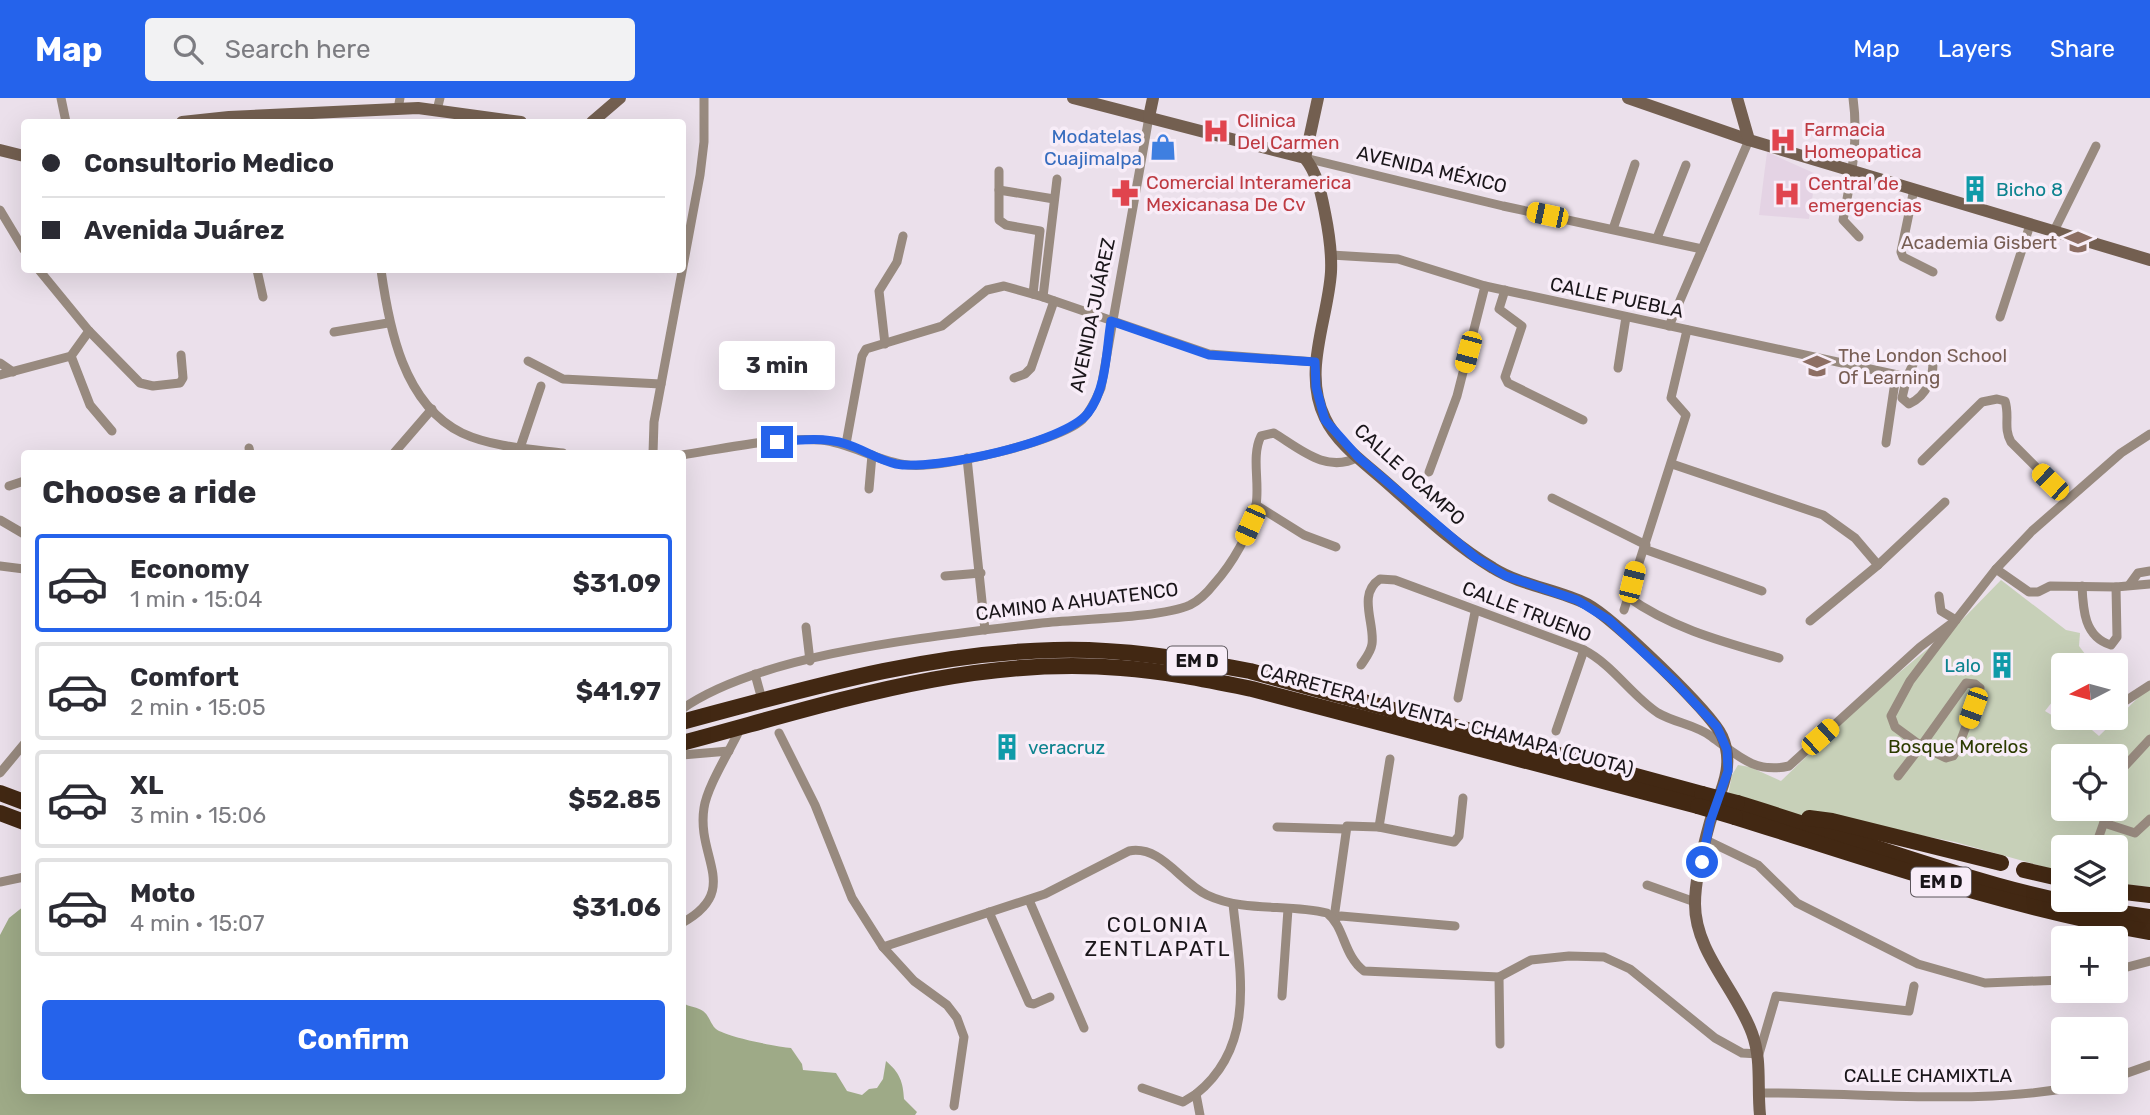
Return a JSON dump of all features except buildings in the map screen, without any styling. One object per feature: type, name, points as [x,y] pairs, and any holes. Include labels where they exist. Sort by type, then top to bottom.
[{"type":"highway","name":"CARRETERA LA VENTA - CHAMAPA (CUOTA)","points":[[686,721],[893,668],[1005,652],[1104,651],[1200,662],[1263,674],[1736,810],[1973,892],[2071,919],[2150,932]]},
{"type":"highway","name":"CARRETERA LA VENTA - CHAMAPA (CUOTA)","points":[[686,742],[863,694],[941,678],[1018,668],[1118,667],[1181,674],[1252,689],[1700,800]]},
{"type":"highway","points":[[0,793],[21,801]]},
{"type":"highway","name":"CARRETERA LA VENTA - CHAMAPA (CUOTA)","points":[[1736,810],[1777,815],[1998,885],[2081,907],[2150,917]]},
{"type":"highway","points":[[0,813],[21,821]]},
{"type":"highway","points":[[1777,815],[1832,821],[2001,863]]},
{"type":"highway","points":[[2024,870],[2051,876]]},
{"type":"highway","points":[[2128,892],[2150,895]]},
{"type":"main road","points":[[596,119],[620,98]]},
{"type":"main road","name":"AVENIDA MÉXICO","points":[[1073,98],[1305,158]]},
{"type":"main road","name":"AVENIDA JUÁREZ","points":[[1149,117],[1153,98]]},
{"type":"main road","points":[[1305,158],[1318,98]]},
{"type":"main road","points":[[1628,98],[1749,140],[2150,260]]},
{"type":"main road","points":[[1737,98],[1749,140]]},
{"type":"main road","points":[[269,119],[350,117],[399,103],[419,103],[439,104],[507,119]]},
{"type":"main road","points":[[0,150],[21,155]]},
{"type":"main road","name":"CALLE OCAMPO","points":[[1305,158],[1318,182],[1331,255],[1315,362],[1316,387],[1325,420],[1358,457],[1476,558],[1506,576],[1577,600],[1609,620],[1709,717],[1727,750]]},
{"type":"main road","points":[[1727,750],[1728,771],[1706,840],[1695,902],[1701,937],[1741,1009],[1759,1054],[1760,1115]]},
{"type":"street","points":[[61,98],[65,119]]},
{"type":"street","points":[[686,250],[704,142],[704,98]]},
{"type":"street","points":[[1853,98],[1856,117],[1853,171],[1843,220],[1859,237]]},
{"type":"street","name":"AVENIDA JUÁREZ","points":[[686,454],[801,440],[846,444],[872,455],[912,466],[967,458],[1047,438],[1065,432],[1081,421],[1101,388],[1149,117]]},
{"type":"street","points":[[1670,326],[1749,140]]},
{"type":"street","points":[[2053,231],[2096,146]]},
{"type":"street","name":"AVENIDA MÉXICO","points":[[1305,158],[1503,206],[1702,249]]},
{"type":"street","points":[[1613,229],[1634,164]]},
{"type":"street","points":[[1657,238],[1686,165]]},
{"type":"street","points":[[999,171],[997,216],[1002,224],[1040,232],[1033,294]]},
{"type":"street","points":[[1043,296],[1057,179]]},
{"type":"street","points":[[1914,189],[1900,252],[1903,257],[1933,272]]},
{"type":"street","points":[[999,190],[1054,199]]},
{"type":"street","points":[[0,210],[21,245]]},
{"type":"street","points":[[2000,317],[2030,225]]},
{"type":"street","points":[[885,344],[878,291],[897,262],[903,236]]},
{"type":"street","name":"CALLE PUEBLA","points":[[1331,255],[1398,258],[1485,286],[1908,377]]},
{"type":"street","points":[[41,273],[89,331],[140,383],[148,386],[183,381],[181,355]]},
{"type":"street","points":[[258,273],[263,297]]},
{"type":"street","points":[[381,273],[388,323],[417,392],[447,424],[463,433],[537,450]]},
{"type":"street","points":[[653,450],[654,422],[682,273]]},
{"type":"street","points":[[846,444],[862,356],[870,346],[942,326],[987,290],[1004,286],[1043,296],[1209,355],[1315,362]]},
{"type":"street","points":[[1429,472],[1457,396],[1485,286]]},
{"type":"street","points":[[1505,290],[1499,309],[1522,326],[1505,377],[1508,383],[1583,420]]},
{"type":"street","points":[[1014,378],[1025,374],[1031,368],[1054,301]]},
{"type":"street","points":[[1618,368],[1626,317]]},
{"type":"street","points":[[334,332],[388,323]]},
{"type":"street","points":[[1625,611],[1686,415],[1683,408],[1673,402],[1671,394],[1688,330]]},
{"type":"street","points":[[0,375],[71,356],[89,331]]},
{"type":"street","points":[[1918,355],[1931,355],[1931,380],[1922,395],[1909,404],[1902,398],[1908,377],[1918,355]]},
{"type":"street","points":[[71,356],[90,405],[113,431]]},
{"type":"street","points":[[528,361],[563,379],[661,383]]},
{"type":"street","points":[[0,363],[13,372]]},
{"type":"street","points":[[1886,443],[1896,375]]},
{"type":"street","points":[[520,448],[541,386]]},
{"type":"street","points":[[1922,461],[1982,402],[1997,398],[2005,401],[2008,412],[2006,434],[2016,449],[2068,499]]},
{"type":"street","points":[[397,450],[432,409]]},
{"type":"street","name":"CAMINO A AHUATENCO","points":[[686,707],[711,691],[755,674],[810,661],[985,630],[1159,611],[1189,605],[1216,582],[1244,538],[1256,505],[1257,448],[1259,439],[1265,433],[1274,433],[1313,458],[1333,464],[1347,463],[1358,457]]},
{"type":"street","points":[[1898,776],[1920,746],[1961,688],[1966,683],[1980,688],[1953,756],[1946,758],[1920,746],[1895,727],[1891,716],[1910,681],[1996,569],[2068,499],[2121,453],[2150,433]]},
{"type":"street","points":[[869,489],[872,455]]},
{"type":"street","points":[[967,458],[985,630]]},
{"type":"street","points":[[1672,464],[1823,515],[1855,538],[1878,565]]},
{"type":"street","points":[[9,486],[21,482]]},
{"type":"street","points":[[1552,498],[1645,547],[1762,591]]},
{"type":"street","points":[[1810,621],[1878,565],[1945,502]]},
{"type":"street","points":[[1256,505],[1304,536],[1336,547]]},
{"type":"street","points":[[0,520],[21,532]]},
{"type":"street","points":[[0,566],[21,569]]},
{"type":"street","points":[[1996,569],[2029,592],[2038,592],[2050,586],[2116,587],[2150,584]]},
{"type":"street","points":[[2130,584],[2138,573],[2150,571]]},
{"type":"street","points":[[945,576],[981,573]]},
{"type":"street","name":"CALLE TRUENO","points":[[1361,665],[1372,643],[1368,596],[1374,583],[1380,579],[1395,580],[1475,612],[1584,650],[1597,657],[1657,712],[1701,730],[1727,750],[1761,767],[1774,769],[1789,765],[1920,647],[1956,620]]},
{"type":"street","points":[[2082,586],[2085,623],[2101,640],[2112,645],[2117,637],[2116,587]]},
{"type":"street","points":[[1939,596],[1941,611],[1956,620]]},
{"type":"street","points":[[1628,597],[1650,614],[1712,638],[1779,659]]},
{"type":"street","points":[[1458,698],[1475,612]]},
{"type":"street","points":[[806,627],[810,661]]},
{"type":"street","points":[[1556,731],[1584,650]]},
{"type":"street","points":[[755,674],[757,694]]},
{"type":"street","points":[[2128,700],[2150,685]]},
{"type":"street","points":[[686,921],[707,908],[714,893],[714,873],[703,836],[704,806],[738,733]]},
{"type":"street","points":[[779,733],[815,805],[852,898],[883,947],[914,981],[947,1004],[957,1018],[964,1037],[954,1106]]},
{"type":"street","points":[[2128,762],[2150,739]]},
{"type":"street","points":[[0,773],[21,748]]},
{"type":"street","points":[[686,755],[729,751]]},
{"type":"street","points":[[1379,827],[1390,759]]},
{"type":"street","points":[[1277,827],[1379,827],[1454,842],[1459,836],[1463,798]]},
{"type":"street","points":[[2100,835],[2104,823],[2135,833],[2150,819]]},
{"type":"street","points":[[1345,829],[1334,918],[1346,949],[1364,971],[1499,977],[1524,962],[1542,958],[1598,956],[1630,969],[1715,1038],[1742,1053],[1759,1054],[1776,996],[1909,1011],[1914,986]]},
{"type":"street","points":[[1706,840],[1758,865],[1797,902],[1918,964],[1985,983],[2051,980]]},
{"type":"street","points":[[883,947],[1029,900],[1129,851],[1144,849],[1155,854],[1191,886],[1233,904],[1319,911],[1334,918],[1341,916],[1455,926]]},
{"type":"street","points":[[0,882],[21,878]]},
{"type":"street","points":[[1647,886],[1695,902]]},
{"type":"street","points":[[1029,900],[1084,1028]]},
{"type":"street","points":[[1142,1088],[1183,1102],[1196,1094],[1215,1075],[1237,1039],[1241,995],[1233,904]]},
{"type":"street","points":[[1282,996],[1288,909]]},
{"type":"street","points":[[989,912],[1029,1003],[1034,1004],[1050,997]]},
{"type":"street","points":[[2128,967],[2150,961]]},
{"type":"street","points":[[1499,977],[1500,1044]]},
{"type":"street","points":[[2128,1073],[2150,1065]]},
{"type":"street","name":"CALLE CHAMIXTLA","points":[[1758,1093],[1953,1097],[2051,1090]]},
{"type":"street","points":[[1196,1094],[1200,1115]]},
{"type":"shaded area","name":"Central de emergencias","points":[[1767,152],[1816,174],[1809,219],[1759,215]]},
{"type":"green space","name":"Bosque Morelos","points":[[2001,580],[2066,630],[2080,633],[2079,646],[2084,653],[2051,653],[2051,703],[2045,711],[2051,715],[2051,730],[2092,730],[2099,736],[2105,730],[2128,730],[2128,708],[2150,686],[2150,887],[2128,884],[2128,835],[2051,835],[2051,869],[1955,842],[1827,817],[1794,815],[1728,795],[1732,775],[1738,765],[1750,767],[1781,781],[1861,704],[1959,623]]},
{"type":"green space","points":[[21,908],[21,1094],[686,1094],[686,1004],[703,1011],[714,1027],[722,1032],[791,1048],[803,1070],[836,1073],[847,1091],[862,1095],[869,1089],[877,1088],[883,1079],[886,1061],[900,1078],[904,1099],[917,1112],[915,1115],[0,1115],[0,935],[9,918]]},
{"type":"place","name":"Clinica Del Carmen","points":[[1216,131]]},
{"type":"place","name":"Farmacia Homeopatica","points":[[1783,140]]},
{"type":"place","name":"Modatelas Cuajimalpa","points":[[1163,147]]},
{"type":"place","name":"Bicho 8","points":[[1975,189]]},
{"type":"place","name":"Comercial Interamerica Mexicanasa De Cv","points":[[1125,193]]},
{"type":"place","name":"Central de emergencias","points":[[1787,194]]},
{"type":"place","name":"Academia Gisbert","points":[[2078,242]]},
{"type":"place","name":"The London School Of Learning","points":[[1817,366]]},
{"type":"place","name":"Lalo","points":[[2002,665]]},
{"type":"place","name":"veracruz","points":[[1007,747]]},
{"type":"district","name":"COLONIA ZENTLAPATL","points":[[1158,937]]},
{"type":"route","points":[[777,442],[822,440],[846,444],[894,463],[912,466],[967,458],[1065,432],[1089,412],[1101,388],[1111,321],[1209,355],[1315,362],[1316,387],[1325,420],[1358,457],[1476,558],[1506,576],[1590,606],[1609,620],[1675,682],[1717,727],[1727,750],[1728,771],[1710,822],[1702,862]]}]
